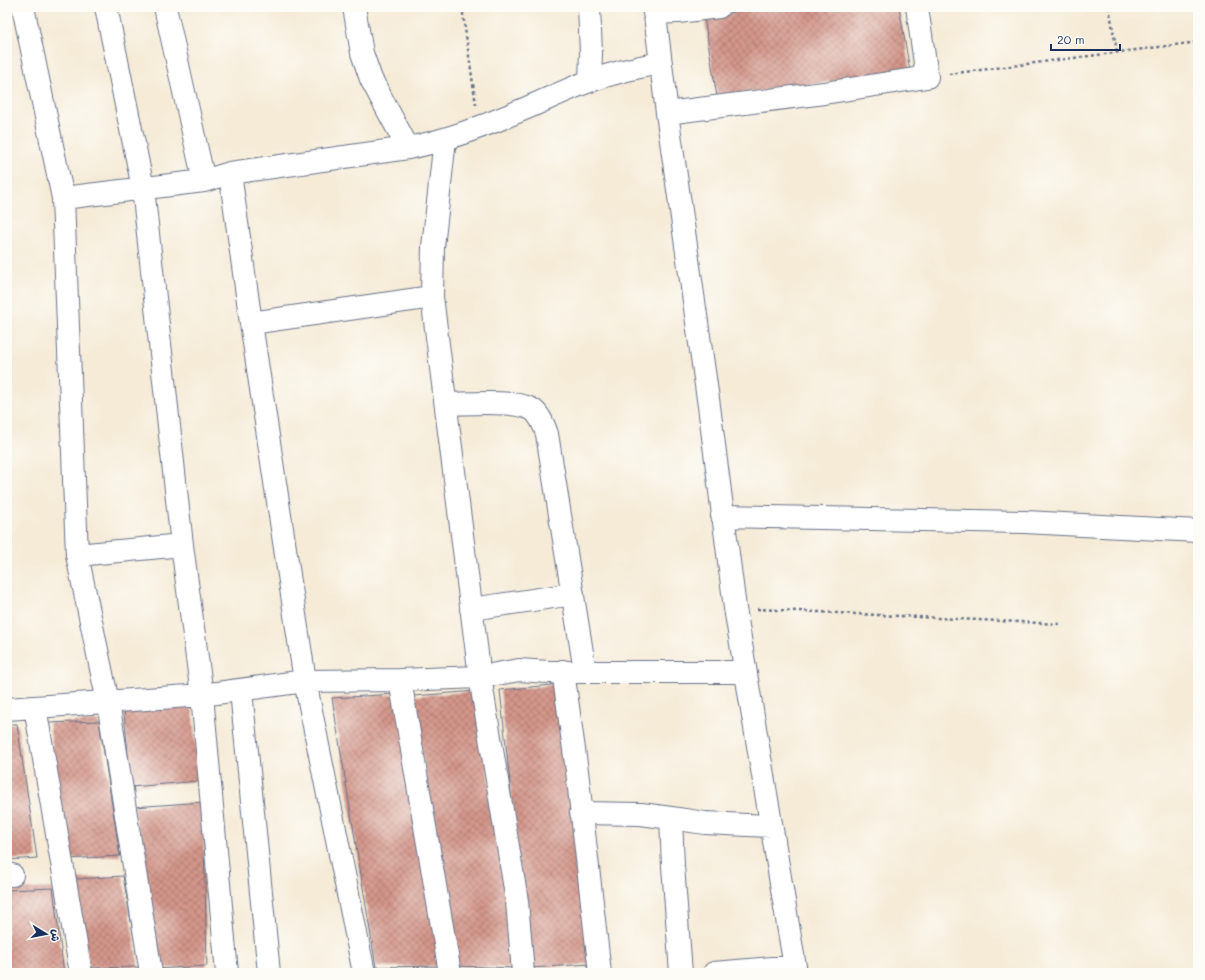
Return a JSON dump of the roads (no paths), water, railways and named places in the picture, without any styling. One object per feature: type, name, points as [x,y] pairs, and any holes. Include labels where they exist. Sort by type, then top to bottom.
[{"type":"street","points":[[23,7],[63,198],[77,555],[108,702],[151,973]]},
{"type":"street","points":[[106,7],[143,188],[182,545],[202,695],[227,973]]},
{"type":"street","points":[[165,7],[204,181]]},
{"type":"street","points":[[354,7],[362,53],[371,79],[408,148]]},
{"type":"street","points":[[589,7],[591,53],[590,81]]},
{"type":"street","points":[[714,973],[795,969],[735,608],[709,406],[667,113],[654,10],[678,12],[719,7]]},
{"type":"street","points":[[667,113],[777,100],[927,77],[917,7]]},
{"type":"street","points":[[63,198],[204,181],[230,173],[408,148],[445,139],[590,81],[625,70],[661,63]]},
{"type":"street","points":[[445,139],[433,247],[432,297],[480,677],[516,894],[523,973]]},
{"type":"street","points":[[230,173],[251,323],[306,681],[364,973]]},
{"type":"street","points":[[251,323],[432,297]]},
{"type":"street","points":[[446,404],[506,403],[526,406],[533,410],[544,424],[547,434],[585,672]]},
{"type":"street","points":[[722,516],[1025,522],[1198,531]]},
{"type":"street","points":[[77,555],[182,545]]},
{"type":"street","points":[[471,608],[573,594]]},
{"type":"street","points":[[7,710],[202,695],[241,691],[306,681],[480,677],[518,670],[548,672],[745,672]]},
{"type":"street","points":[[563,671],[600,973]]},
{"type":"street","points":[[400,680],[450,973]]},
{"type":"street","points":[[241,691],[269,973]]},
{"type":"street","points":[[35,707],[81,973]]},
{"type":"street","points":[[581,813],[641,814],[705,824],[771,826]]},
{"type":"street","points":[[671,818],[681,973]]}]
